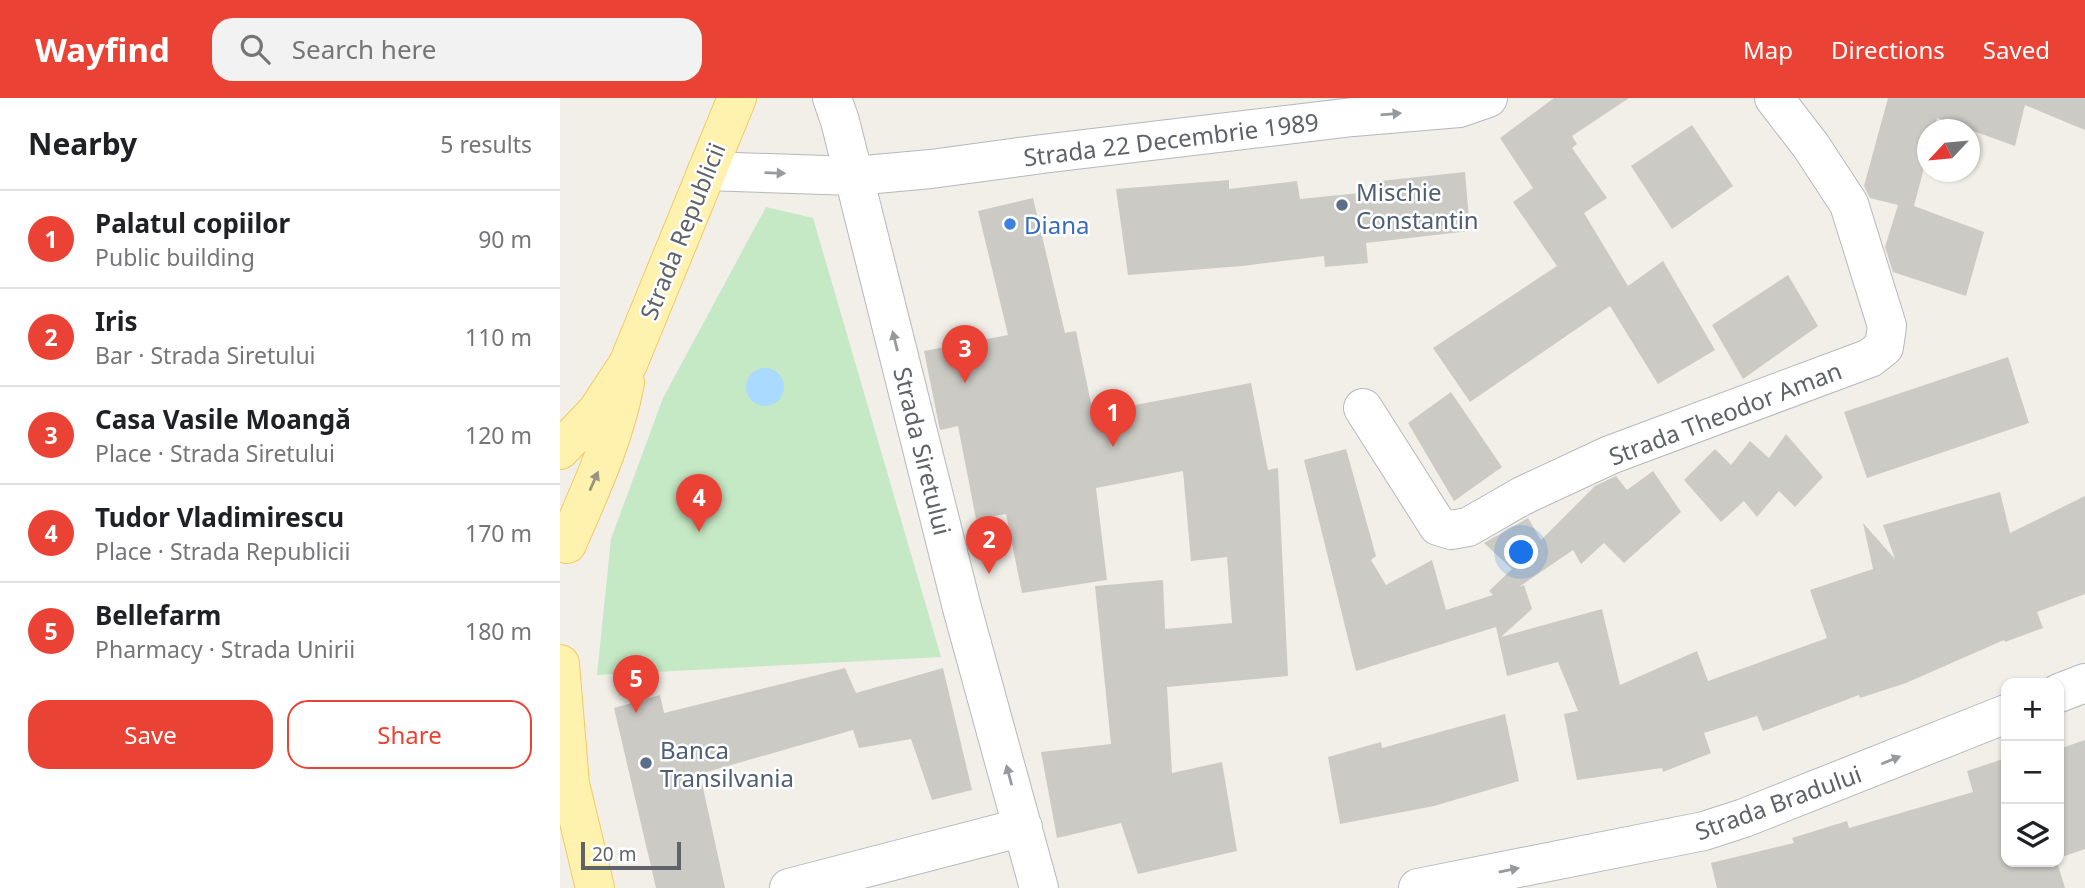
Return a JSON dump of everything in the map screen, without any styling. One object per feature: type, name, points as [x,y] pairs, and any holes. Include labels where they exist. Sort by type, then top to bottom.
[{"type":"main road","name":"Strada Republicii","points":[[560,450],[597,411],[628,364],[737,98]]},
{"type":"main road","name":"Strada Republicii","points":[[562,544],[600,468],[618,420],[628,364]]},
{"type":"main road","points":[[560,664],[565,771],[595,888]]},
{"type":"street","points":[[832,98],[854,176]]},
{"type":"street","name":"Strada 22 Decembrie 1989","points":[[707,171],[854,176],[932,169],[1352,107],[1459,108],[1488,98]]},
{"type":"street","name":"Strada Theodor Aman","points":[[1363,408],[1438,526],[1451,530],[1468,527],[1522,496],[1610,456],[1870,358],[1884,347],[1887,326],[1849,204],[1811,146],[1774,98]]},
{"type":"street","name":"Strada Siretului","points":[[854,176],[962,608],[1039,888]]},
{"type":"street","points":[[2064,691],[2085,682]]},
{"type":"street","name":"Strada Bradului","points":[[1418,888],[1704,831],[1744,818],[2001,716]]},
{"type":"street","points":[[789,888],[1023,827]]},
{"type":"green space","points":[[766,207],[813,218],[941,657],[597,675],[611,539],[663,398]]},
{"type":"water","points":[[765,368],[778,374],[784,387],[778,400],[765,406],[752,400],[746,387],[752,374]]},
{"type":"building","points":[[1554,98],[1629,98],[1572,136],[1577,144],[1572,148],[1607,198],[1584,213],[1628,286],[1663,261],[1715,350],[1658,384],[1610,306],[1470,402],[1433,348],[1557,266],[1513,202],[1533,188],[1500,138]]},
{"type":"building","points":[[1888,98],[2085,98],[2085,130],[2025,105],[2015,146],[1980,133],[1980,119],[1917,119],[1917,182],[1920,182],[1914,206],[1984,232],[1966,296],[1893,272],[1885,247],[1898,205],[1870,198],[1864,186]]},
{"type":"building","points":[[1692,125],[1733,186],[1672,229],[1631,166]]},
{"type":"building","points":[[1465,172],[1470,231],[1366,243],[1368,263],[1325,267],[1324,256],[1128,275],[1116,189],[1229,180],[1229,189],[1297,181],[1300,199],[1371,192],[1371,182]]},
{"type":"building","points":[[1033,198],[1065,333],[1076,331],[1093,413],[1251,383],[1268,470],[1278,468],[1288,676],[1167,687],[1172,773],[1222,762],[1237,851],[1138,874],[1121,823],[1057,838],[1041,752],[1111,744],[1095,586],[1163,580],[1165,629],[1232,623],[1227,557],[1191,561],[1183,471],[1096,488],[1107,580],[1022,593],[1006,514],[976,519],[958,426],[940,430],[924,351],[1008,335],[978,211]]},
{"type":"building","points":[[1788,275],[1818,326],[1743,379],[1712,325]]},
{"type":"building","points":[[2008,357],[2029,423],[1867,478],[1844,412]]},
{"type":"building","points":[[1451,392],[1502,467],[1454,501],[1408,423]]},
{"type":"building","points":[[1786,434],[1823,477],[1795,507],[1779,491],[1757,517],[1744,501],[1721,522],[1684,480],[1715,449],[1731,465],[1750,441],[1769,458]]},
{"type":"building","points":[[1346,449],[1376,556],[1371,560],[1386,585],[1432,560],[1446,610],[1493,595],[1489,591],[1512,569],[1484,543],[1528,518],[1541,540],[1595,486],[1616,476],[1627,490],[1653,471],[1681,512],[1624,563],[1604,543],[1581,564],[1573,550],[1519,587],[1524,585],[1532,609],[1501,637],[1602,609],[1620,685],[1697,651],[1708,681],[1827,638],[1810,590],[1873,569],[1863,523],[1895,559],[1883,525],[2000,492],[2010,533],[2085,496],[2085,594],[2037,612],[2043,628],[2005,642],[2004,640],[1906,683],[1860,698],[1859,695],[1763,731],[1757,716],[1704,733],[1711,753],[1663,772],[1662,768],[1577,780],[1564,714],[1578,711],[1558,662],[1507,676],[1496,627],[1356,671],[1304,460]]},
{"type":"building","points":[[845,668],[856,693],[943,668],[972,790],[932,800],[911,739],[859,748],[853,730],[700,774],[725,888],[656,888],[614,708],[660,695],[664,713]]},
{"type":"building","points":[[1505,714],[1519,781],[1434,806],[1340,824],[1328,757],[1381,742],[1382,748]]},
{"type":"building","points":[[2085,740],[2085,849],[2064,856],[2064,804],[2064,747]]},
{"type":"building","points":[[2001,760],[2001,867],[2059,867],[2065,888],[1717,888],[1711,863],[1794,843],[1792,838],[1847,821],[1849,828],[1973,792],[1967,771]]},
{"type":"place","name":"Mischie Constantin","points":[[1342,205]]},
{"type":"place","name":"Diana","points":[[1010,224]]},
{"type":"place","name":"Casa Vasile Moangă","points":[[965,383]]},
{"type":"place","name":"Palatul copiilor","points":[[1113,447]]},
{"type":"place","name":"Tudor Vladimirescu","points":[[699,532]]},
{"type":"place","name":"Iris","points":[[989,574]]},
{"type":"place","name":"Bellefarm","points":[[636,713]]},
{"type":"place","name":"Banca Transilvania","points":[[646,763]]}]
